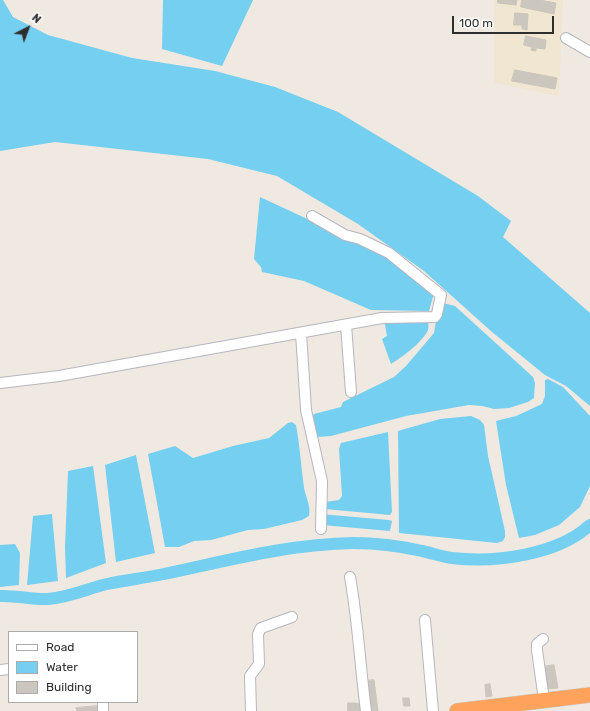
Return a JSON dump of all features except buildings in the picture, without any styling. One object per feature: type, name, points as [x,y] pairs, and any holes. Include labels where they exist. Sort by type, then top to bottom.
[{"type":"highway","points":[[458,711],[590,695]]},
{"type":"street","points":[[566,38],[590,52]]},
{"type":"street","points":[[0,383],[59,376],[382,318],[435,316],[438,314],[441,295],[417,275],[379,247],[345,235],[312,216]]},
{"type":"street","points":[[346,324],[351,392]]},
{"type":"street","points":[[301,333],[306,410],[323,491],[321,529]]},
{"type":"street","points":[[350,577],[356,613],[358,648],[366,711]]},
{"type":"street","points":[[251,711],[250,676],[259,664],[258,634],[261,628],[292,618]]},
{"type":"street","points":[[425,620],[433,711]]},
{"type":"street","points":[[543,639],[537,644],[537,650],[544,700]]},
{"type":"shaded area","points":[[494,0],[563,0],[559,96],[494,83]]},
{"type":"water","points":[[0,0],[3,0],[13,17],[48,35],[132,58],[215,71],[275,87],[338,112],[478,196],[511,221],[503,237],[590,313],[590,406],[566,386],[545,375],[492,332],[424,271],[358,224],[277,176],[208,159],[55,142],[0,151]]},
{"type":"water","points":[[163,0],[253,0],[222,66],[162,49]]},
{"type":"water","points":[[260,197],[387,256],[434,293],[429,311],[371,310],[304,281],[262,272],[261,267],[254,259]]},
{"type":"water","points":[[439,302],[455,306],[533,377],[535,383],[534,398],[528,402],[509,408],[494,409],[469,405],[406,416],[331,436],[318,437],[313,434],[311,419],[314,414],[341,407],[343,402],[394,377],[406,366],[434,333]]},
{"type":"water","points":[[428,317],[428,330],[425,335],[401,358],[391,364],[382,339],[387,336],[384,319]]},
{"type":"water","points":[[548,379],[563,387],[590,416],[590,486],[580,507],[559,525],[535,535],[519,538],[506,485],[496,421],[516,416],[542,404],[545,396],[545,380]]},
{"type":"water","points":[[471,416],[480,420],[484,425],[488,456],[505,531],[503,541],[497,543],[399,533],[398,431],[440,419]]},
{"type":"water","points":[[292,422],[296,425],[299,441],[304,488],[308,502],[309,516],[302,520],[264,529],[248,530],[211,540],[194,541],[179,547],[165,547],[148,454],[175,446],[193,458],[233,446],[269,438],[288,423]]},
{"type":"water","points":[[388,432],[392,512],[390,515],[325,509],[325,502],[339,500],[342,496],[339,449],[341,443]]},
{"type":"water","points":[[136,455],[155,553],[116,562],[105,465]]},
{"type":"water","points":[[93,466],[106,563],[66,578],[65,547],[68,471]]},
{"type":"water","points":[[52,514],[58,581],[27,585],[33,516]]},
{"type":"water","points":[[320,514],[392,521],[390,531],[322,525]]},
{"type":"water","points":[[15,544],[20,553],[19,585],[0,587],[0,545]]},
{"type":"waterway","points":[[0,596],[42,599],[56,598],[107,584],[164,574],[258,554],[305,546],[329,544],[362,543],[388,545],[414,549],[452,558],[506,558],[525,555],[561,544],[577,535],[590,525]]}]
